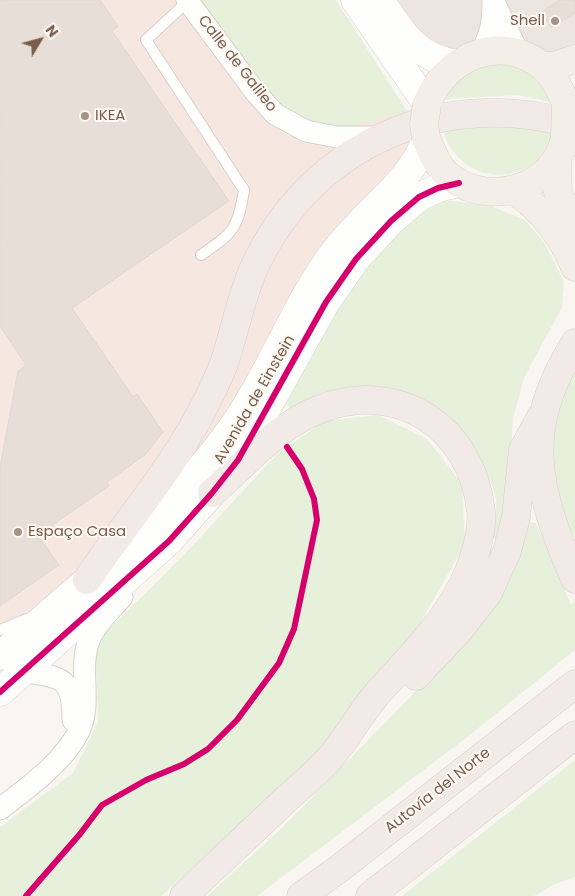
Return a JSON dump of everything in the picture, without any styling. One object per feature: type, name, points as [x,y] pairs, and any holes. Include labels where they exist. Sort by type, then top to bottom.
[{"type":"highway","points":[[87,580],[188,438],[227,356],[240,308],[254,268],[290,210],[319,180],[346,157],[378,137],[413,125],[471,113],[522,113],[567,124]]},
{"type":"highway","points":[[575,342],[551,387],[542,417],[538,458],[544,492],[555,532],[575,579]]},
{"type":"highway","points":[[212,493],[290,424],[320,409],[358,399],[396,403],[434,420],[462,452],[475,481],[481,513],[474,554],[465,580],[424,640],[368,706],[331,757]]},
{"type":"highway","points":[[184,896],[331,757],[377,719],[460,629],[488,593],[507,551],[516,517],[524,450],[542,417]]},
{"type":"highway","name":"Autovía del Norte","points":[[300,896],[340,868],[575,684]]},
{"type":"highway","points":[[370,896],[575,735]]},
{"type":"main road","points":[[567,124],[530,184],[514,190],[491,193],[460,183],[449,176],[440,166],[426,138],[424,124],[427,104],[437,82],[468,59],[496,52],[519,54],[543,66],[556,83],[567,124],[558,193],[575,228]]},
{"type":"main road","points":[[543,66],[565,64],[575,59]]},
{"type":"main road","points":[[514,190],[543,214],[568,250],[575,267]]},
{"type":"street","name":"Calle de Galileo","points":[[188,0],[256,93],[275,114],[306,131],[337,137],[378,137]]},
{"type":"street","points":[[355,0],[427,104]]},
{"type":"street","points":[[380,0],[411,44],[440,61],[468,59],[490,35],[493,23],[493,0]]},
{"type":"street","points":[[493,0],[519,54]]},
{"type":"street","name":"Avenida de Einstein","points":[[0,656],[87,580],[183,490],[239,418],[307,293],[333,254],[415,164],[426,138]]},
{"type":"street","name":"Avenida de Einstein","points":[[0,692],[169,541],[212,493],[238,460],[326,302],[356,259],[391,221],[419,197],[438,188],[460,183]]},
{"type":"street","points":[[0,809],[49,768],[66,750],[78,731],[83,716],[85,657],[94,630],[169,541]]},
{"type":"street","points":[[24,672],[47,674],[64,682],[72,694],[73,732],[66,750]]},
{"type":"lane","points":[[188,0],[146,40],[244,190],[239,219],[227,236],[201,255]]},
{"type":"lane","points":[[0,630],[56,607]]},
{"type":"shaded area","points":[[0,0],[197,0],[343,130],[427,104],[424,124],[239,418],[0,656]]},
{"type":"shaded area","points":[[380,0],[575,0],[575,59],[440,61]]},
{"type":"green space","points":[[197,0],[336,0],[407,111],[343,130],[302,120],[278,108]]},
{"type":"green space","points":[[508,62],[540,79],[553,103],[518,95],[446,99],[455,81],[470,70]]},
{"type":"green space","points":[[468,125],[554,130],[544,152],[534,163],[521,171],[492,174],[466,164],[455,154],[448,142],[443,127]]},
{"type":"green space","points":[[428,201],[454,201],[488,205],[525,220],[544,242],[564,282],[562,307],[524,378],[513,418],[509,482],[501,538],[493,538],[496,500],[484,465],[460,428],[443,412],[406,392],[363,386],[318,394],[291,409],[283,401],[350,287],[400,226]]},
{"type":"green space","points":[[575,362],[575,538],[555,491],[550,450],[558,409]]},
{"type":"green space","points":[[378,415],[427,439],[462,484],[465,544],[418,627],[309,763],[161,896],[0,896],[0,827],[73,773],[98,722],[96,642],[183,556],[277,454],[324,421]]},
{"type":"green space","points":[[525,522],[536,523],[571,605],[575,602],[575,650],[466,738],[257,896],[207,896],[282,828],[465,641],[497,603],[515,569]]},
{"type":"green space","points":[[575,760],[575,877],[555,884],[534,896],[402,896]]},
{"type":"building","name":"IKEA","points":[[0,0],[100,0],[118,26],[112,31],[229,201],[72,308],[133,397],[137,394],[163,432],[145,455],[107,482],[109,486],[38,535],[59,565],[0,606],[0,467],[18,371],[26,365],[0,326]]},
{"type":"building","name":"Shell","points":[[560,0],[575,0],[575,13],[551,28],[542,12]]},
{"type":"cycle path","points":[[0,692],[169,541],[212,493],[238,460],[326,302],[356,259],[391,221],[419,197],[438,188],[459,183]]},
{"type":"cycle path","points":[[26,896],[80,834],[102,805],[146,780],[184,764],[208,749],[237,720],[279,663],[294,629],[317,520],[314,499],[302,469],[287,447]]},
{"type":"place","name":"Shell","points":[[555,21]]},
{"type":"place","name":"IKEA","points":[[85,116]]},
{"type":"place","name":"Espaço Casa","points":[[18,532]]}]
